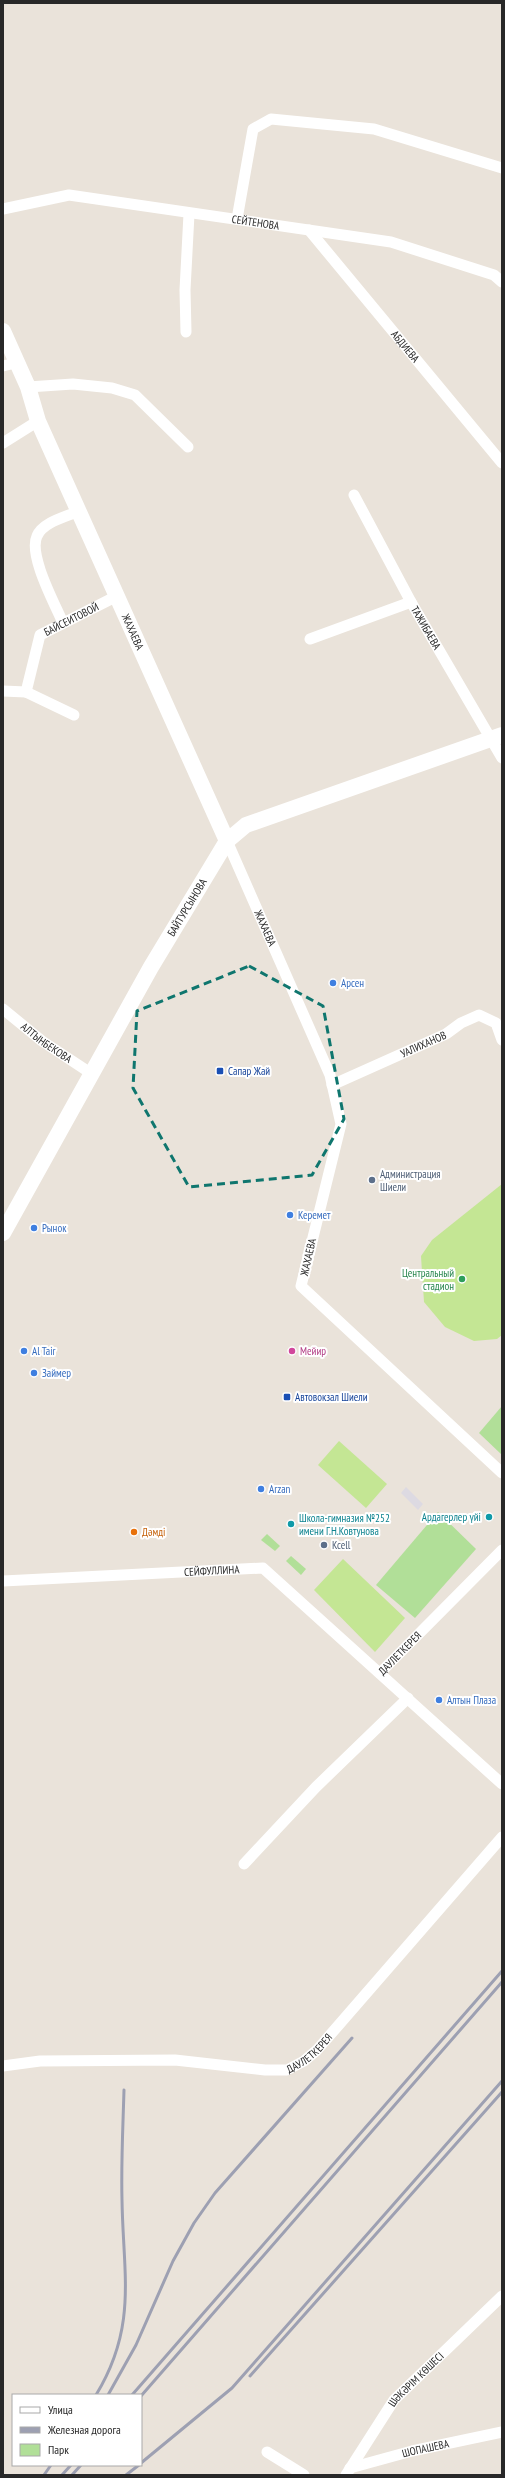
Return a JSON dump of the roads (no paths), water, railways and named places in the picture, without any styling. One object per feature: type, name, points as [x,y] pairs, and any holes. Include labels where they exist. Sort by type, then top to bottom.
[{"type":"main road","name":"ЖАХАЕВА","points":[[3,331],[9,364],[28,387],[38,421],[227,841]]},
{"type":"main road","name":"БАЙТУРСЫНОВА","points":[[3,1233],[151,967],[227,841],[246,825],[496,737]]},
{"type":"street","points":[[237,219],[253,128],[271,119],[374,129],[502,168]]},
{"type":"street","name":"СЕЙТЕНОВА","points":[[3,209],[69,195],[189,214],[237,219],[391,242],[494,274],[502,282]]},
{"type":"street","points":[[186,332],[185,290],[189,214]]},
{"type":"street","name":"АБДИЕВА","points":[[309,230],[502,463]]},
{"type":"street","points":[[28,387],[73,384],[112,388],[134,395],[188,447]]},
{"type":"street","points":[[3,443],[38,421]]},
{"type":"street","name":"ТАЖИБАЕВА","points":[[354,495],[411,602],[496,737],[502,758]]},
{"type":"street","points":[[63,623],[34,553],[37,536],[48,525],[79,511]]},
{"type":"street","name":"БАЙСЕИТОВОЙ","points":[[26,692],[40,635],[117,596]]},
{"type":"street","points":[[310,639],[411,602]]},
{"type":"street","points":[[3,691],[26,692],[74,715]]},
{"type":"street","name":"ЖАХАЕВА","points":[[227,841],[332,1085],[341,1124],[302,1286],[502,1473]]},
{"type":"street","name":"АЛТЫНБЕКОВА","points":[[3,1009],[42,1041],[92,1074]]},
{"type":"street","name":"УАЛИХАНОВ","points":[[332,1085],[446,1034],[461,1023],[479,1015],[496,1023],[502,1040]]},
{"type":"street","name":"ДАУЛЕТКЕРЕЯ","points":[[502,1550],[380,1673],[502,1784]]},
{"type":"street","name":"СЕЙФУЛЛИНА","points":[[3,1581],[263,1568],[380,1673]]},
{"type":"street","points":[[244,1864],[316,1787],[408,1698]]},
{"type":"street","name":"ДАУЛЕТКЕРЕЯ","points":[[3,2066],[40,2061],[175,2060],[265,2070],[287,2070],[304,2061],[317,2050],[502,1837]]},
{"type":"street","name":"ШӘКӘРІМ КӨШЕСІ","points":[[348,2472],[394,2400],[502,2296]]},
{"type":"street","name":"ШОПАШЕВА","points":[[348,2472],[412,2451],[502,2432]]},
{"type":"street","points":[[267,2452],[304,2475]]},
{"type":"railway","points":[[133,2394],[502,1971]]},
{"type":"railway","points":[[142,2395],[502,1982]]},
{"type":"railway","points":[[109,2394],[136,2345],[173,2261],[194,2223],[215,2193],[352,2038]]},
{"type":"railway","points":[[142,2462],[232,2388],[502,2081]]},
{"type":"railway","points":[[97,2394],[109,2370],[118,2346],[123,2322],[125,2299],[122,2186],[124,2090]]},
{"type":"railway","points":[[250,2376],[502,2092]]},
{"type":"railway","points":[[44,2475],[50,2466]]},
{"type":"railway","points":[[62,2475],[70,2466]]},
{"type":"railway","points":[[72,2475],[80,2466]]},
{"type":"railway","points":[[126,2475],[138,2466]]},
{"type":"place","name":"Арсен","points":[[333,983]]},
{"type":"place","name":"Сапар Жай","points":[[220,1071]]},
{"type":"place","name":"Администрация Шиели","points":[[372,1180]]},
{"type":"place","name":"Керемет","points":[[290,1215]]},
{"type":"place","name":"Рынок","points":[[34,1228]]},
{"type":"place","name":"Центральный стадион","points":[[462,1279]]},
{"type":"place","name":"Al Tair","points":[[24,1351]]},
{"type":"place","name":"Мейир","points":[[292,1351]]},
{"type":"place","name":"Займер","points":[[34,1373]]},
{"type":"place","name":"Автовокзал Шиели","points":[[287,1397]]},
{"type":"place","name":"Arzan","points":[[261,1489]]},
{"type":"place","name":"Ардагерлер үйі","points":[[489,1517]]},
{"type":"place","name":"Школа-гимназия №252 имени Г.Н.Ковтунова","points":[[291,1524]]},
{"type":"place","name":"Дәмді","points":[[134,1532]]},
{"type":"place","name":"Kcell","points":[[324,1545]]},
{"type":"place","name":"Алтын Плаза","points":[[439,1700]]}]
